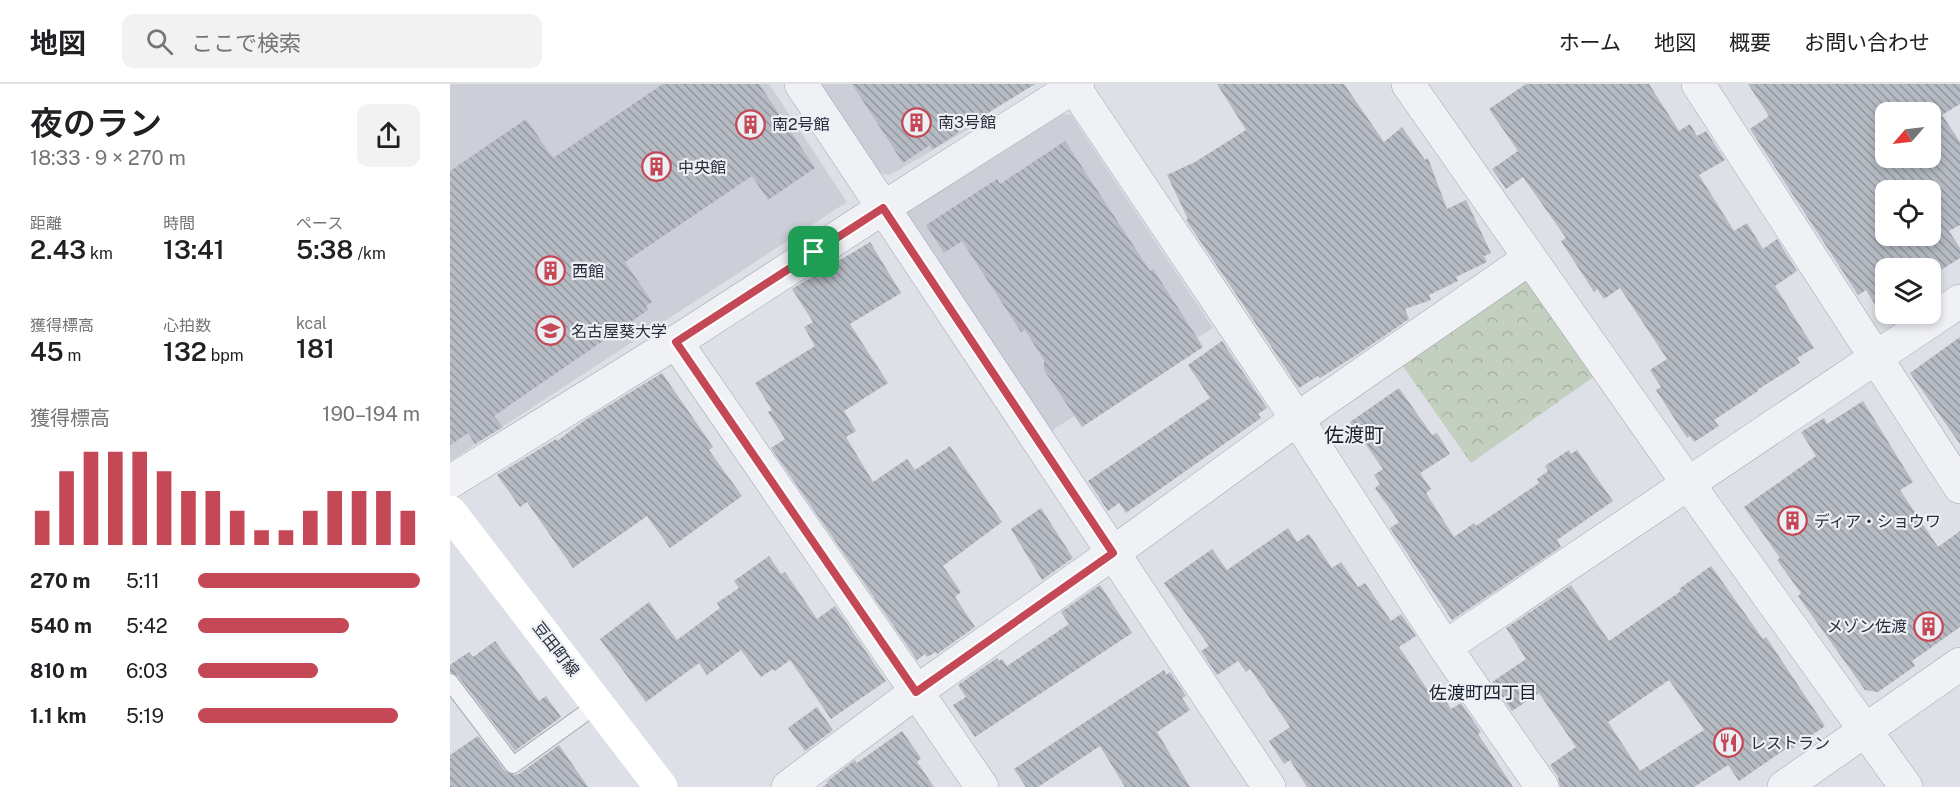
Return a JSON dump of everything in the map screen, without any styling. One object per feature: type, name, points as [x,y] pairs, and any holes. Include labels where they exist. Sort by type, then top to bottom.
[{"type":"street","points":[[801,84],[1269,787]]},
{"type":"street","points":[[1408,84],[1689,485],[1906,787]]},
{"type":"street","points":[[1698,84],[1960,487]]},
{"type":"street","points":[[450,482],[676,342],[1075,85],[1297,418],[1445,647],[1542,787]]},
{"type":"street","points":[[788,787],[1297,418],[1530,258]]},
{"type":"street","points":[[1445,647],[1960,302]]},
{"type":"street","points":[[676,342],[982,787]]},
{"type":"street","name":"豆田町線","points":[[450,512],[661,787]]},
{"type":"street","points":[[1784,787],[1960,664]]},
{"type":"lane","points":[[450,682],[513,765],[598,704]]},
{"type":"shaded area","name":"名古屋葵大学","points":[[450,84],[769,84],[847,202],[450,461]]},
{"type":"shaded area","name":"南3号館","points":[[818,84],[945,84],[972,127],[890,175],[877,173]]},
{"type":"shaded area","points":[[1059,113],[1071,115],[1213,328],[1051,431],[906,220],[906,206]]},
{"type":"green space","points":[[1530,276],[1598,374],[1471,463],[1402,365]]},
{"type":"building","name":"名古屋葵大学","points":[[663,84],[759,84],[815,168],[768,200],[752,176],[625,262],[652,302],[646,306],[648,310],[494,416],[503,427],[475,444],[468,433],[450,445],[450,171],[526,119],[553,158]]},
{"type":"building","name":"南3号館","points":[[852,84],[1035,84],[932,150],[930,145],[903,163]]},
{"type":"building","points":[[1217,84],[1344,84],[1384,142],[1402,127],[1425,160],[1428,158],[1447,209],[1466,200],[1491,253],[1484,256],[1487,262],[1456,277],[1458,281],[1429,295],[1431,300],[1405,309],[1409,319],[1320,378],[1318,376],[1299,388],[1186,220],[1188,219],[1167,175],[1195,162],[1246,130]]},
{"type":"building","points":[[1526,84],[1649,84],[1679,131],[1690,124],[1697,136],[1706,131],[1725,160],[1699,175],[1734,231],[1747,223],[1763,249],[1777,239],[1797,271],[1775,286],[1814,348],[1797,358],[1800,363],[1714,420],[1719,426],[1694,442],[1690,436],[1687,438],[1656,390],[1661,387],[1650,370],[1667,359],[1620,288],[1604,299],[1597,289],[1594,292],[1561,241],[1566,238],[1523,177],[1506,189],[1492,169],[1518,151],[1489,109]]},
{"type":"building","points":[[1748,84],[1960,84],[1960,104],[1942,115],[1960,142],[1960,225],[1949,231],[1960,248],[1960,258],[1941,270],[1941,258],[1875,258],[1875,305],[1866,290],[1858,295],[1750,129],[1769,116]]},
{"type":"building","points":[[1065,141],[1150,271],[1153,269],[1203,347],[1082,427],[1044,370],[1044,360],[1025,330],[1021,332],[962,241],[944,253],[926,225],[997,179],[1000,184]]},
{"type":"building","points":[[870,242],[901,293],[850,324],[888,383],[844,411],[856,431],[846,437],[873,482],[907,459],[915,470],[950,446],[1002,522],[943,566],[961,592],[955,597],[975,627],[937,654],[936,652],[927,657],[925,654],[917,660],[771,448],[785,439],[768,412],[772,410],[755,383],[815,346],[804,327],[813,322],[792,289]]},
{"type":"building","points":[[1960,337],[1960,444],[1910,373]]},
{"type":"building","points":[[1222,341],[1267,408],[1258,414],[1261,418],[1126,513],[1119,503],[1108,511],[1088,481],[1210,398],[1188,365]]},
{"type":"building","points":[[662,373],[713,447],[709,450],[742,496],[670,548],[647,516],[573,568],[527,502],[520,507],[497,475],[556,439],[557,441],[585,420]]},
{"type":"building","points":[[1399,388],[1432,435],[1437,433],[1450,454],[1420,473],[1431,489],[1426,493],[1454,537],[1474,523],[1476,526],[1539,483],[1537,479],[1548,471],[1545,466],[1569,450],[1571,454],[1577,450],[1613,501],[1557,540],[1561,547],[1452,620],[1390,528],[1399,522],[1375,488],[1380,484],[1374,475],[1383,469],[1350,422]]},
{"type":"building","points":[[1863,401],[1913,482],[1900,490],[1938,547],[1960,531],[1960,627],[1912,661],[1915,666],[1878,692],[1865,690],[1798,596],[1801,593],[1777,560],[1780,558],[1744,507],[1816,456],[1801,432],[1824,418],[1827,424]]},
{"type":"building","points":[[1041,508],[1073,558],[1042,580],[1011,529]]},
{"type":"building","points":[[1288,528],[1297,542],[1309,534],[1332,568],[1341,562],[1358,587],[1365,583],[1391,621],[1401,614],[1416,636],[1399,647],[1433,698],[1441,693],[1451,709],[1461,703],[1481,732],[1478,734],[1513,787],[1307,787],[1290,760],[1284,764],[1269,741],[1290,727],[1250,669],[1246,672],[1238,661],[1217,675],[1201,651],[1209,646],[1164,583],[1212,549],[1227,570]]},
{"type":"building","points":[[769,556],[781,574],[785,572],[817,619],[835,606],[886,681],[831,719],[790,660],[775,671],[773,669],[761,677],[741,650],[707,675],[699,663],[646,702],[600,639],[649,602],[677,640],[720,608],[717,603],[739,588],[734,581]]},
{"type":"building","points":[[1711,566],[1763,639],[1766,637],[1825,726],[1792,749],[1790,746],[1739,781],[1728,765],[1694,787],[1560,787],[1558,777],[1550,765],[1576,747],[1539,693],[1512,711],[1492,682],[1526,659],[1506,628],[1571,585],[1609,641],[1681,591],[1679,589]],"holes":[[[1669,680],[1704,730],[1640,771],[1608,722]]]},
{"type":"building","points":[[1100,585],[1132,633],[975,737],[953,705],[966,697],[958,685],[997,658],[999,661],[1002,659],[1007,666],[1069,624],[1061,612]]},
{"type":"building","points":[[495,641],[539,701],[546,696],[561,717],[515,751],[458,676],[450,672],[450,665],[469,652],[473,657]]},
{"type":"building","points":[[1164,670],[1166,675],[1170,672],[1186,696],[1182,698],[1190,710],[1157,732],[1190,787],[1125,787],[1100,746],[1038,787],[1026,787],[1014,769]]},
{"type":"building","points":[[817,707],[833,730],[805,751],[788,728]]},
{"type":"building","points":[[902,731],[921,758],[917,762],[934,787],[822,787],[855,760],[857,763]]},
{"type":"building","points":[[478,736],[505,771],[514,775],[519,774],[559,745],[588,787],[450,787],[450,755]]},
{"type":"place","name":"南3号館","points":[[917,122]]},
{"type":"place","name":"南2号館","points":[[751,124]]},
{"type":"place","name":"中央館","points":[[657,167]]},
{"type":"place","name":"西館","points":[[551,271]]},
{"type":"place","name":"名古屋葵大学","points":[[550,331]]},
{"type":"place","name":"ディア・ショウワ","points":[[1793,521]]},
{"type":"place","name":"メゾン佐渡","points":[[1928,626]]},
{"type":"place","name":"レストラン","points":[[1729,743]]},
{"type":"district","name":"佐渡町","points":[[1354,435]]},
{"type":"district","name":"佐渡町四丁目","points":[[1483,692]]},
{"type":"route","points":[[883,208],[1113,553],[916,692],[676,342],[814,252],[883,208]]}]
